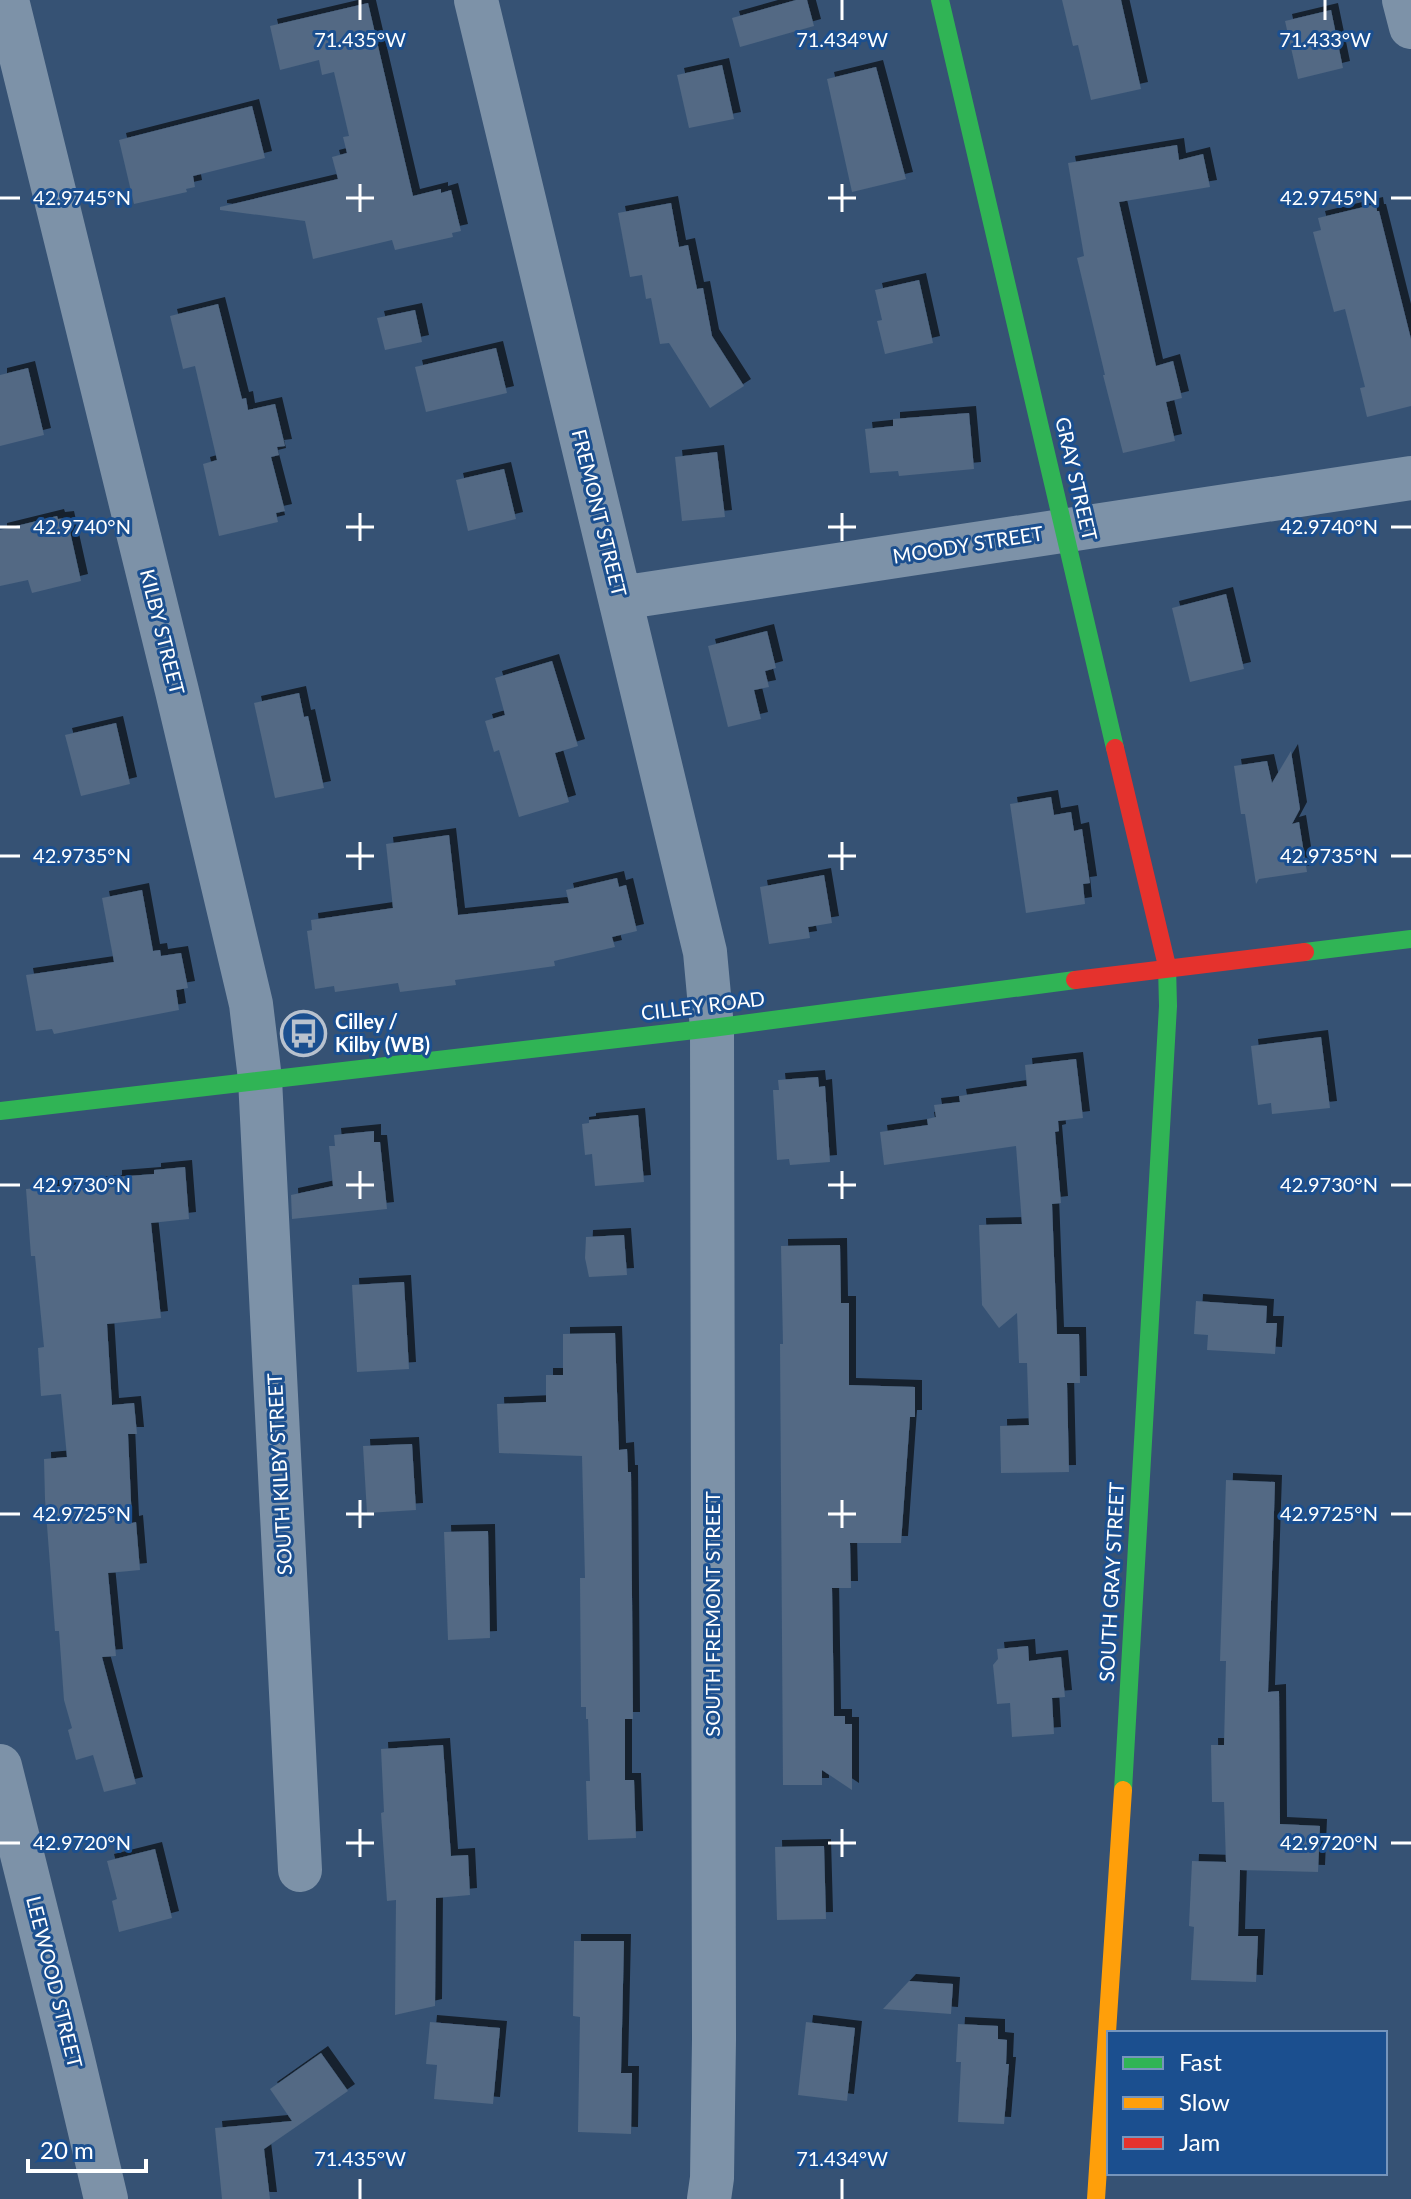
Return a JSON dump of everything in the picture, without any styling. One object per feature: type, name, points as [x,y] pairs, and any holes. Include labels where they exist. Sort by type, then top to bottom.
[{"type":"street","name":"FREMONT STREET","points":[[476,0],[705,952],[712,1028]]},
{"type":"street","name":"GRAY STREET","points":[[940,0],[1167,968]]},
{"type":"street","points":[[1404,0],[1411,27]]},
{"type":"street","name":"KILBY STREET","points":[[7,21],[177,691],[251,1004],[260,1079]]},
{"type":"street","name":"MOODY STREET","points":[[620,598],[1411,478]]},
{"type":"street","name":"CILLEY ROAD","points":[[0,1111],[712,1028],[1411,939]]},
{"type":"street","name":"SOUTH GRAY STREET","points":[[1107,2031],[1168,1006],[1167,968]]},
{"type":"street","name":"SOUTH FREMONT STREET","points":[[709,2199],[714,2039],[712,1028]]},
{"type":"street","name":"SOUTH KILBY STREET","points":[[260,1079],[300,1870]]},
{"type":"street","name":"LEEWOOD STREET","points":[[0,1766],[106,2199]]},
{"type":"street","name":"SOUTH GRAY STREET","points":[[1096,2199],[1107,2036]]},
{"type":"building","points":[[796,0],[807,0],[814,26],[740,47],[732,18]]},
{"type":"building","points":[[1062,0],[1121,0],[1141,89],[1091,100],[1078,45],[1073,46]]},
{"type":"building","points":[[368,3],[413,196],[441,189],[441,193],[451,190],[461,231],[452,233],[453,237],[395,250],[392,240],[313,259],[305,221],[220,210],[220,207],[338,179],[332,157],[347,153],[343,137],[349,136],[334,72],[322,75],[319,60],[280,70],[270,26]]},
{"type":"building","points":[[1331,10],[1343,68],[1298,79],[1285,21]]},
{"type":"building","points":[[722,65],[734,119],[689,128],[677,75]]},
{"type":"building","points":[[876,67],[906,179],[852,192],[827,79]]},
{"type":"building","points":[[252,106],[265,158],[193,176],[195,187],[186,189],[187,192],[134,204],[119,140]]},
{"type":"building","points":[[1177,145],[1179,160],[1203,154],[1210,187],[1119,202],[1156,366],[1173,361],[1182,398],[1166,402],[1175,441],[1123,453],[1077,258],[1084,256],[1068,163]]},
{"type":"building","points":[[671,203],[679,247],[688,245],[697,289],[703,288],[712,336],[744,386],[710,408],[669,343],[660,344],[651,298],[646,299],[642,275],[630,277],[618,213]]},
{"type":"building","points":[[1376,204],[1411,339],[1411,406],[1367,417],[1360,388],[1365,387],[1345,309],[1334,312],[1313,232],[1321,230],[1318,218]]},
{"type":"building","points":[[919,280],[933,343],[885,354],[877,321],[882,320],[875,290]]},
{"type":"building","points":[[218,304],[242,399],[246,398],[248,410],[275,404],[285,446],[277,447],[279,455],[271,457],[285,511],[276,513],[278,522],[219,536],[203,464],[217,460],[195,366],[183,369],[170,316]]},
{"type":"building","points":[[415,310],[422,342],[385,350],[377,318]]},
{"type":"building","points":[[496,348],[507,393],[426,412],[415,367]]},
{"type":"building","points":[[28,368],[44,435],[0,446],[0,375]]},
{"type":"building","points":[[969,413],[974,469],[899,476],[898,471],[870,473],[865,429],[893,426],[893,419]]},
{"type":"building","points":[[717,452],[725,517],[682,521],[675,457]]},
{"type":"building","points":[[504,469],[516,519],[468,531],[456,480]]},
{"type":"building","points":[[57,516],[58,519],[67,518],[81,581],[32,593],[28,580],[0,586],[0,530]]},
{"type":"building","points":[[1226,594],[1244,669],[1190,682],[1172,608]]},
{"type":"building","points":[[767,631],[776,668],[765,671],[769,687],[754,690],[761,719],[728,727],[708,646]]},
{"type":"building","points":[[552,661],[578,746],[555,753],[569,802],[519,817],[499,750],[494,752],[485,721],[505,715],[495,678]]},
{"type":"building","points":[[299,693],[304,717],[308,716],[324,788],[275,798],[254,703]]},
{"type":"building","points":[[116,723],[130,784],[81,796],[65,735]]},
{"type":"building","points":[[1291,751],[1300,809],[1292,824],[1299,822],[1307,872],[1259,879],[1256,884],[1234,766],[1267,761],[1272,783]]},
{"type":"building","points":[[1051,797],[1054,815],[1071,812],[1074,831],[1082,829],[1090,883],[1083,884],[1085,904],[1026,913],[1010,804]]},
{"type":"building","points":[[449,835],[458,915],[569,903],[566,890],[617,878],[619,887],[626,885],[637,931],[612,937],[615,947],[554,961],[555,966],[455,980],[456,985],[400,992],[398,983],[335,992],[334,986],[315,989],[307,931],[312,930],[311,920],[393,908],[386,844]]},
{"type":"building","points":[[824,875],[832,923],[808,927],[810,938],[769,944],[760,887]]},
{"type":"building","points":[[142,890],[153,951],[160,950],[161,956],[181,953],[188,988],[176,990],[179,1010],[54,1034],[52,1029],[36,1031],[26,975],[114,962],[102,898]]},
{"type":"building","points":[[1321,1037],[1330,1108],[1272,1114],[1271,1103],[1258,1105],[1251,1046]]},
{"type":"building","points":[[1076,1059],[1083,1118],[1058,1121],[1059,1131],[1055,1132],[1061,1203],[1052,1204],[1057,1334],[1079,1334],[1080,1383],[1067,1383],[1069,1472],[1001,1473],[1000,1426],[1029,1425],[1027,1363],[1019,1363],[1017,1313],[999,1328],[982,1305],[979,1225],[1022,1224],[1016,1146],[884,1165],[880,1132],[928,1125],[927,1119],[936,1117],[934,1105],[960,1102],[959,1096],[1027,1086],[1025,1065]]},
{"type":"building","points":[[818,1077],[819,1087],[825,1086],[830,1162],[790,1165],[789,1159],[777,1160],[773,1090],[779,1090],[778,1080]]},
{"type":"building","points":[[638,1115],[644,1182],[595,1186],[592,1154],[585,1155],[582,1124],[589,1123],[589,1120]]},
{"type":"building","points":[[374,1131],[374,1142],[380,1142],[387,1209],[292,1219],[291,1195],[333,1186],[329,1146],[335,1146],[334,1135]]},
{"type":"building","points":[[185,1167],[189,1219],[151,1223],[161,1318],[107,1324],[112,1405],[134,1403],[137,1434],[128,1434],[132,1523],[136,1522],[140,1570],[108,1573],[116,1656],[102,1657],[136,1784],[104,1792],[93,1755],[76,1760],[64,1700],[59,1631],[55,1631],[44,1459],[67,1457],[61,1394],[41,1396],[38,1348],[44,1347],[35,1256],[31,1256],[26,1189],[115,1182],[115,1177],[154,1174],[154,1170]]},
{"type":"building","points":[[624,1235],[627,1275],[589,1277],[585,1258],[586,1237]]},
{"type":"building","points":[[840,1245],[841,1303],[849,1303],[849,1385],[915,1387],[915,1417],[910,1417],[901,1543],[850,1543],[851,1588],[832,1588],[834,1716],[845,1716],[845,1724],[852,1724],[852,1790],[822,1770],[822,1785],[783,1785],[781,1246]]},
{"type":"building","points":[[404,1282],[409,1369],[357,1372],[352,1285]]},
{"type":"building","points":[[1196,1301],[1267,1306],[1266,1323],[1277,1323],[1275,1354],[1207,1350],[1208,1335],[1194,1334]]},
{"type":"building","points":[[615,1333],[619,1450],[627,1449],[628,1472],[631,1472],[633,1719],[625,1719],[625,1780],[634,1780],[636,1838],[588,1840],[588,1719],[586,1707],[581,1707],[580,1578],[585,1578],[582,1456],[499,1453],[497,1404],[546,1402],[546,1375],[563,1375],[563,1334]]},
{"type":"building","points":[[412,1444],[416,1510],[367,1513],[363,1446]]},
{"type":"building","points":[[1226,1480],[1275,1482],[1268,1692],[1279,1691],[1280,1824],[1320,1826],[1318,1872],[1240,1870],[1238,1936],[1258,1936],[1256,1982],[1191,1980],[1194,1927],[1189,1926],[1192,1861],[1226,1862],[1224,1802],[1212,1802],[1211,1745],[1224,1745],[1226,1661],[1220,1661]]},
{"type":"building","points":[[488,1531],[490,1638],[448,1640],[444,1532]]},
{"type":"building","points":[[1028,1646],[1029,1661],[1061,1657],[1065,1697],[1052,1698],[1054,1734],[1012,1737],[1010,1703],[997,1704],[993,1665],[998,1659],[997,1649]]},
{"type":"building","points":[[443,1745],[451,1856],[468,1855],[470,1895],[436,1898],[435,2006],[395,2015],[396,1900],[387,1901],[381,1813],[384,1812],[381,1749]]},
{"type":"building","points":[[824,1846],[826,1919],[777,1920],[775,1847]]},
{"type":"building","points":[[155,1849],[172,1918],[119,1932],[112,1901],[117,1899],[107,1861]]},
{"type":"building","points":[[574,1941],[624,1941],[621,2073],[632,2073],[631,2134],[578,2132],[580,2017],[573,2016]]},
{"type":"building","points":[[909,1981],[953,1984],[951,2014],[883,2009]]},
{"type":"building","points":[[430,2022],[500,2028],[493,2104],[434,2099],[437,2065],[426,2064]]},
{"type":"building","points":[[806,2022],[855,2028],[847,2101],[798,2095]]},
{"type":"building","points":[[958,2024],[998,2026],[998,2039],[1007,2040],[1006,2064],[1009,2064],[1004,2124],[958,2122],[961,2062],[956,2062]]},
{"type":"building","points":[[321,2053],[348,2091],[264,2149],[270,2199],[222,2199],[215,2128],[292,2121],[270,2089]]},
{"type":"traffic: fast","points":[[940,0],[1115,748]]},
{"type":"traffic: fast","points":[[1305,952],[1411,939]]},
{"type":"traffic: fast","points":[[1123,1790],[1168,1006],[1167,966]]},
{"type":"traffic: fast","points":[[0,1111],[712,1028],[1075,980]]},
{"type":"traffic: slow","points":[[1107,2031],[1123,1790]]},
{"type":"traffic: slow","points":[[1096,2199],[1107,2032]]},
{"type":"traffic: jam","points":[[1115,748],[1167,966]]},
{"type":"traffic: jam","points":[[1075,980],[1305,952]]},
{"type":"place","name":"Cilley / Kilby (WB)","points":[[304,1034]]}]
